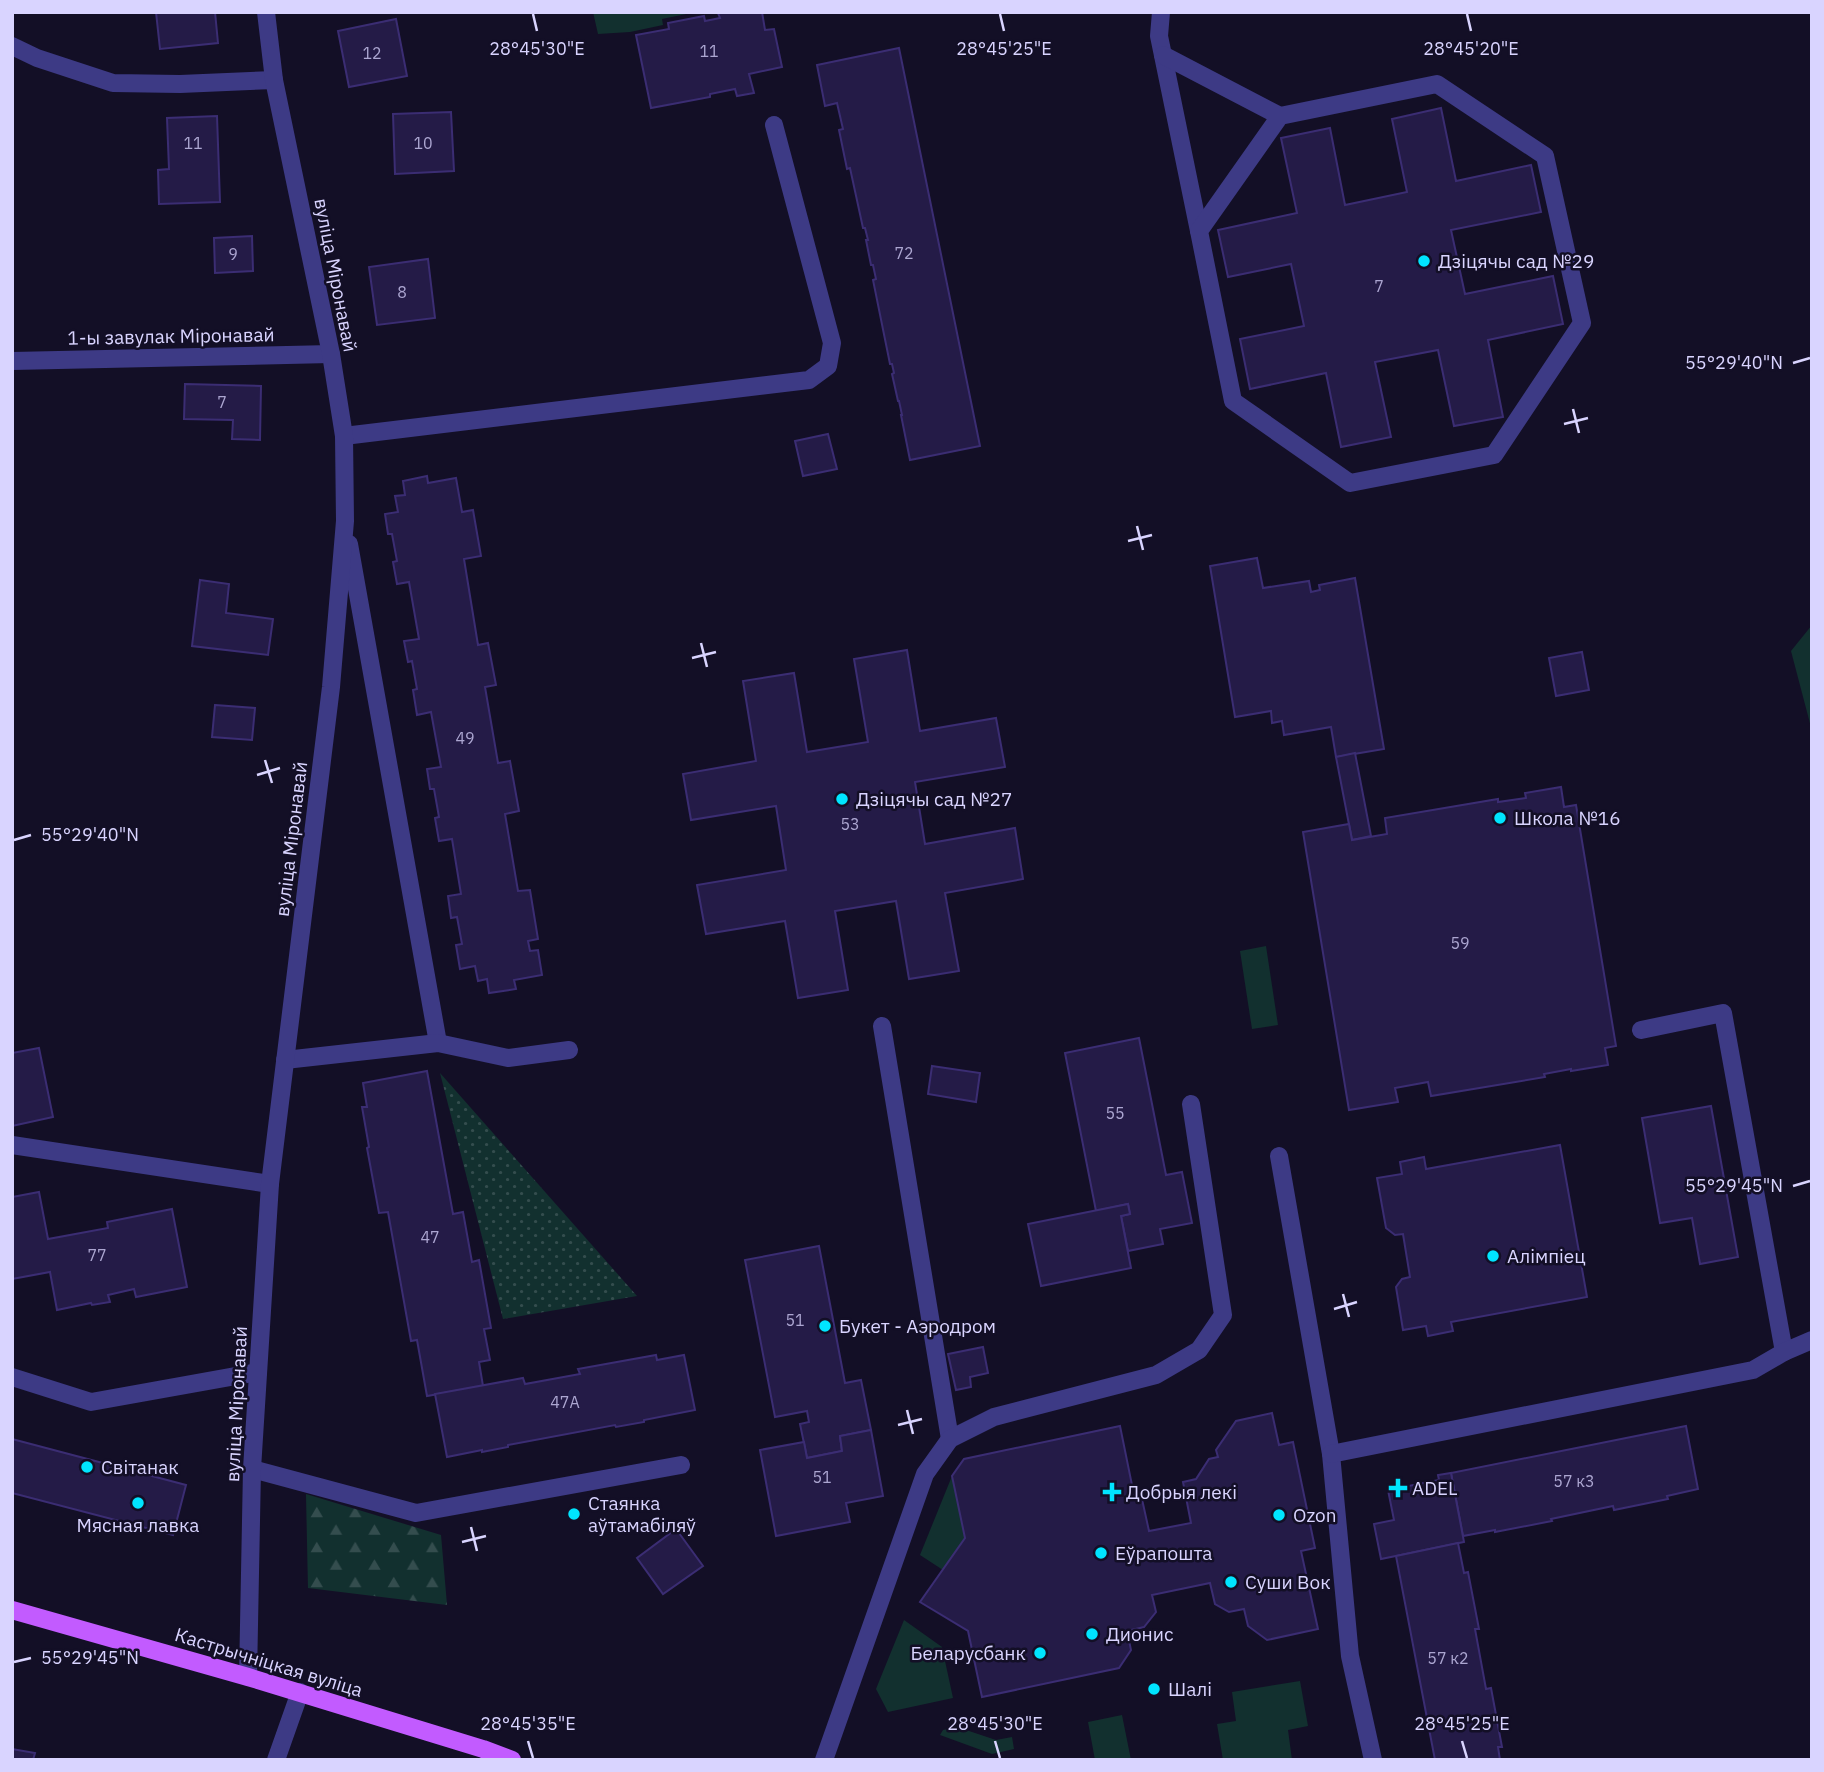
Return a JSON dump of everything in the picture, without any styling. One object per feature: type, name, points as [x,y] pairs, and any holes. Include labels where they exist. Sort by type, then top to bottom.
[{"type":"main road","name":"Кастрычніцкая вуліца","points":[[12,1610],[248,1676],[512,1760]]},
{"type":"street","name":"вуліца Міронавай","points":[[248,1676],[252,1469],[271,1184],[331,687],[345,521],[344,436],[331,354],[274,80],[266,12]]},
{"type":"street","points":[[1161,12],[1159,36],[1233,401],[1350,483],[1494,455],[1582,323],[1545,156],[1437,85],[1280,116],[1163,55]]},
{"type":"street","points":[[12,46],[37,58],[113,83],[180,84],[274,80]]},
{"type":"street","points":[[1199,231],[1280,116]]},
{"type":"street","points":[[344,436],[809,380],[828,366],[832,343],[774,125]]},
{"type":"street","name":"1-ы завулак Міронавай","points":[[12,360],[331,354]]},
{"type":"street","points":[[345,521],[438,1043]]},
{"type":"street","points":[[1641,1030],[1723,1013],[1784,1352]]},
{"type":"street","points":[[882,1026],[950,1438]]},
{"type":"street","points":[[285,1060],[438,1043],[508,1058],[569,1050]]},
{"type":"street","points":[[824,1760],[925,1474],[950,1438],[994,1417],[1156,1374],[1199,1350],[1223,1315],[1191,1104]]},
{"type":"street","points":[[12,1145],[271,1184]]},
{"type":"street","points":[[1279,1156],[1331,1454],[1350,1656],[1373,1760]]},
{"type":"street","points":[[1331,1454],[1753,1370],[1812,1340]]},
{"type":"street","points":[[12,1377],[91,1402],[258,1372]]},
{"type":"street","points":[[252,1469],[416,1513],[681,1465]]},
{"type":"street","points":[[276,1760],[300,1692]]},
{"type":"green space","points":[[593,12],[696,12],[662,19],[663,25],[630,32],[598,34]]},
{"type":"green space","points":[[1812,625],[1812,731],[1791,651]]},
{"type":"green space","points":[[1266,946],[1278,1025],[1252,1029],[1240,951]]},
{"type":"green space","points":[[440,1073],[637,1296],[503,1319]]},
{"type":"green space","points":[[952,1476],[965,1538],[943,1570],[920,1555]]},
{"type":"green space","points":[[306,1494],[441,1535],[447,1605],[308,1588]]},
{"type":"green space","points":[[904,1620],[942,1647],[953,1698],[888,1712],[876,1689]]},
{"type":"green space","points":[[1300,1681],[1308,1726],[1288,1730],[1292,1760],[1223,1760],[1217,1724],[1236,1721],[1232,1692]]},
{"type":"green space","points":[[1122,1715],[1131,1760],[1095,1760],[1088,1722]]},
{"type":"green space","points":[[957,1727],[996,1740],[1012,1737],[1014,1749],[992,1754],[940,1735],[943,1730]]},
{"type":"building","points":[[156,12],[215,12],[218,43],[160,49]]},
{"type":"building","points":[[721,12],[762,12],[765,30],[774,29],[782,67],[749,74],[754,93],[737,96],[735,89],[710,94],[710,97],[651,108],[636,35],[669,29],[668,23],[704,16],[705,21],[720,18],[718,13]]},
{"type":"building","points":[[396,19],[407,76],[349,87],[338,31]]},
{"type":"building","points":[[899,48],[980,446],[910,460],[873,280],[876,279],[868,240],[850,168],[847,169],[839,130],[843,129],[837,103],[825,106],[817,65]]},
{"type":"building","points":[[1441,108],[1456,181],[1531,165],[1541,212],[1451,230],[1465,294],[1553,276],[1563,324],[1488,340],[1503,417],[1454,426],[1438,350],[1375,362],[1391,437],[1341,447],[1326,373],[1250,389],[1240,339],[1304,326],[1291,264],[1228,277],[1218,230],[1297,213],[1281,138],[1330,128],[1345,205],[1407,192],[1392,119]]},
{"type":"building","points":[[451,112],[454,171],[395,174],[393,114]]},
{"type":"building","points":[[217,116],[220,202],[159,204],[158,170],[169,169],[167,118]]},
{"type":"building","points":[[252,236],[253,271],[215,273],[214,238]]},
{"type":"building","points":[[428,259],[435,318],[377,325],[369,267]]},
{"type":"building","points":[[185,384],[261,386],[260,440],[232,439],[233,420],[184,419]]},
{"type":"building","points":[[828,434],[837,469],[803,476],[795,441]]},
{"type":"building","points":[[427,476],[428,483],[456,478],[462,512],[473,510],[481,556],[464,559],[478,645],[488,643],[496,685],[485,687],[498,763],[510,761],[519,811],[505,814],[518,891],[530,890],[538,939],[528,941],[530,951],[538,950],[542,975],[514,980],[516,989],[489,993],[487,979],[478,981],[475,966],[460,969],[456,945],[462,944],[457,917],[451,918],[448,896],[461,894],[452,839],[439,841],[435,818],[439,817],[427,769],[441,767],[431,712],[417,715],[413,690],[417,689],[412,661],[408,662],[404,641],[419,639],[409,582],[397,584],[393,562],[397,561],[385,514],[398,512],[395,496],[405,495],[403,481]]},
{"type":"building","points":[[1257,558],[1263,588],[1309,581],[1311,592],[1320,590],[1319,585],[1355,578],[1384,749],[1336,757],[1331,727],[1284,735],[1282,721],[1272,723],[1271,711],[1235,717],[1210,566]]},
{"type":"building","points":[[200,580],[229,584],[226,613],[273,619],[268,655],[192,646]]},
{"type":"building","points":[[907,650],[920,731],[996,718],[1005,767],[915,782],[925,844],[1015,828],[1023,879],[945,893],[959,971],[909,979],[896,901],[835,911],[848,990],[798,998],[785,921],[706,934],[697,885],[786,870],[776,806],[691,820],[683,774],[756,761],[743,681],[794,673],[807,752],[868,742],[854,659]]},
{"type":"building","points":[[1582,652],[1589,690],[1556,696],[1549,658]]},
{"type":"building","points":[[215,705],[255,708],[252,740],[212,737]]},
{"type":"building","points":[[1355,753],[1371,836],[1352,840],[1336,757]]},
{"type":"building","points":[[1561,787],[1564,807],[1576,805],[1616,1046],[1605,1048],[1608,1065],[1571,1069],[1544,1074],[1545,1077],[1431,1096],[1428,1082],[1395,1088],[1398,1102],[1349,1110],[1303,832],[1349,824],[1352,840],[1387,834],[1385,818],[1498,799],[1498,802],[1526,798],[1525,793]]},
{"type":"building","points":[[1139,1038],[1166,1175],[1182,1172],[1192,1223],[1160,1229],[1163,1244],[1128,1251],[1121,1216],[1130,1214],[1128,1204],[1096,1211],[1065,1053]]},
{"type":"building","points":[[39,1048],[53,1117],[12,1126],[12,1053]]},
{"type":"building","points":[[932,1066],[980,1073],[976,1102],[928,1094]]},
{"type":"building","points":[[427,1071],[453,1214],[463,1212],[472,1262],[479,1260],[491,1328],[484,1329],[490,1360],[479,1362],[483,1386],[427,1396],[417,1340],[411,1341],[388,1212],[379,1213],[362,1107],[367,1107],[363,1083]]},
{"type":"building","points":[[1711,1106],[1738,1257],[1700,1264],[1692,1218],[1660,1223],[1642,1118]]},
{"type":"building","name":"Алімпіец","points":[[1560,1145],[1587,1297],[1451,1322],[1453,1331],[1428,1336],[1426,1326],[1403,1330],[1396,1287],[1402,1279],[1410,1277],[1403,1234],[1395,1235],[1386,1228],[1377,1178],[1402,1174],[1400,1162],[1424,1157],[1426,1169]]},
{"type":"building","points":[[39,1192],[48,1239],[108,1228],[107,1222],[172,1209],[187,1287],[136,1297],[134,1289],[108,1295],[110,1302],[57,1310],[50,1272],[12,1279],[12,1197]]},
{"type":"building","points":[[1128,1204],[1130,1214],[1121,1216],[1131,1268],[1041,1286],[1028,1224]]},
{"type":"building","points":[[819,1246],[845,1383],[861,1380],[871,1430],[840,1436],[842,1451],[807,1458],[800,1424],[809,1422],[807,1411],[775,1417],[745,1260]]},
{"type":"building","points":[[983,1347],[988,1373],[970,1377],[971,1387],[956,1390],[948,1354]]},
{"type":"building","points":[[656,1355],[657,1360],[684,1355],[695,1410],[644,1422],[615,1425],[447,1457],[435,1394],[523,1378],[525,1384],[580,1374],[578,1369]]},
{"type":"building","points":[[1272,1413],[1279,1445],[1293,1442],[1315,1548],[1301,1551],[1318,1629],[1267,1640],[1248,1626],[1244,1609],[1229,1612],[1215,1604],[1210,1583],[1152,1595],[1156,1612],[1144,1627],[1127,1631],[1131,1650],[1119,1668],[982,1697],[968,1631],[920,1602],[965,1538],[952,1476],[964,1459],[1120,1426],[1135,1500],[1142,1499],[1149,1531],[1191,1523],[1183,1482],[1196,1479],[1209,1459],[1218,1457],[1216,1450],[1236,1421]]},
{"type":"building","points":[[1686,1426],[1698,1489],[1667,1496],[1668,1499],[1614,1510],[1613,1506],[1551,1519],[1552,1521],[1463,1536],[1451,1473]]},
{"type":"building","points":[[871,1430],[883,1496],[846,1503],[850,1522],[776,1536],[760,1450],[804,1442],[807,1458],[842,1451],[840,1436]]},
{"type":"building","points":[[12,1439],[186,1485],[173,1535],[12,1493]]},
{"type":"building","points":[[1451,1473],[1464,1542],[1381,1559],[1374,1524],[1394,1520],[1388,1490],[1439,1480],[1438,1475]]},
{"type":"building","points":[[676,1529],[703,1566],[663,1594],[637,1558]]},
{"type":"building","points":[[1458,1543],[1464,1573],[1468,1572],[1479,1629],[1475,1629],[1486,1689],[1491,1688],[1502,1747],[1498,1747],[1500,1760],[1435,1760],[1396,1556]]},
{"type":"building","points":[[12,1749],[35,1753],[33,1760],[12,1760]]},
{"type":"place","name":"Дзіцячы сад №29","points":[[1424,261]]},
{"type":"place","name":"Дзіцячы сад №27","points":[[842,799]]},
{"type":"place","name":"Школа №16","points":[[1500,818]]},
{"type":"place","name":"Алімпіец","points":[[1493,1256]]},
{"type":"place","name":"Букет - Аэродром","points":[[825,1326]]},
{"type":"place","name":"Світанак","points":[[87,1467]]},
{"type":"place","name":"ADEL","points":[[1398,1488]]},
{"type":"place","name":"Добрыя лекі","points":[[1112,1492]]},
{"type":"place","name":"Мясная лавка","points":[[138,1503]]},
{"type":"place","name":"Стаянка аўтамабіляў","points":[[574,1514]]},
{"type":"place","name":"Ozon","points":[[1279,1515]]},
{"type":"place","name":"Еўрапошта","points":[[1101,1553]]},
{"type":"place","name":"Суши Вок","points":[[1231,1582]]},
{"type":"place","name":"Дионис","points":[[1092,1634]]},
{"type":"place","name":"Беларусбанк","points":[[1040,1653]]},
{"type":"place","name":"Шалі","points":[[1154,1689]]}]
